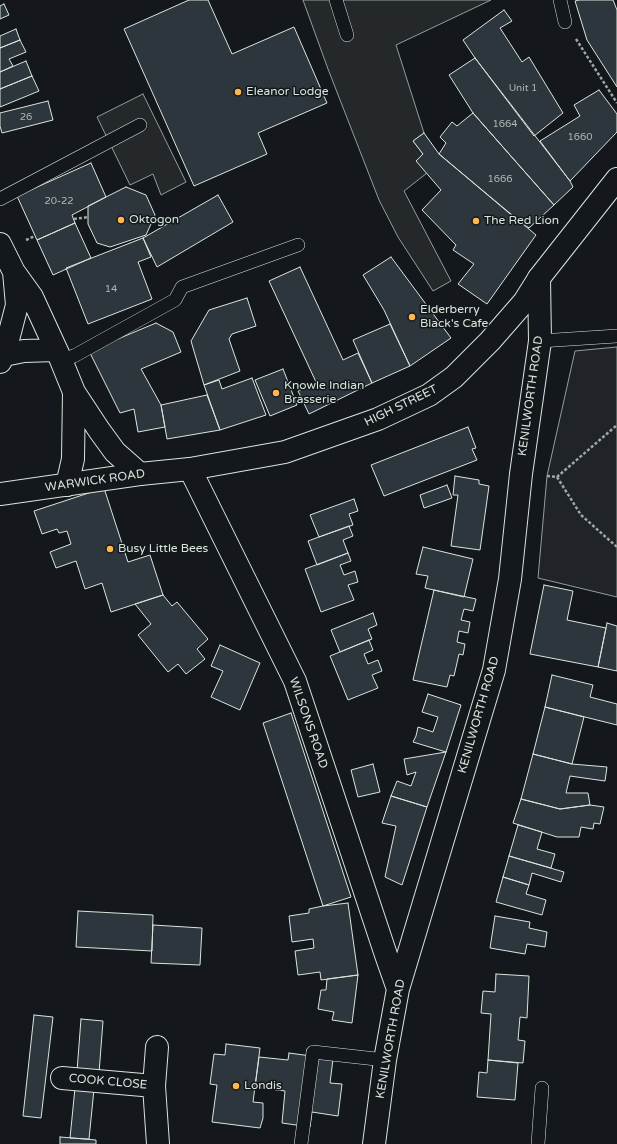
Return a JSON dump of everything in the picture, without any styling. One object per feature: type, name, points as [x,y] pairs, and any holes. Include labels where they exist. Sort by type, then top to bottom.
[{"type":"main road","name":"HIGH STREET","points":[[190,470],[284,452],[378,419],[429,395],[454,377],[490,341],[524,302],[539,278],[617,179]]},
{"type":"main road","points":[[0,245],[14,272],[32,297],[59,355],[74,392],[99,430],[116,452],[140,474]]},
{"type":"main road","points":[[2,359],[17,305],[14,272]]},
{"type":"main road","name":"KENILWORTH ROAD","points":[[374,1144],[385,1060],[398,989],[494,670],[510,579],[521,474],[540,341],[539,278]]},
{"type":"main road","points":[[2,359],[24,351],[59,355]]},
{"type":"main road","points":[[67,485],[72,459],[74,392]]},
{"type":"main road","name":"WARWICK ROAD","points":[[0,494],[140,474],[190,470]]},
{"type":"main road","name":"WILSONS ROAD","points":[[190,470],[295,681],[398,989]]},
{"type":"main road","name":"COOK CLOSE","points":[[157,1047],[154,1086],[158,1144]]},
{"type":"main road","name":"COOK CLOSE","points":[[62,1078],[154,1086]]},
{"type":"lane","points":[[336,0],[347,35]]},
{"type":"lane","points":[[560,0],[565,22]]},
{"type":"lane","points":[[0,199],[140,124]]},
{"type":"lane","points":[[59,355],[74,356],[175,300],[182,287],[298,245]]},
{"type":"lane","points":[[540,341],[617,336]]},
{"type":"lane","points":[[301,1144],[313,1052],[385,1060]]},
{"type":"lane","points":[[538,1144],[542,1088]]},
{"type":"path","points":[[565,22],[617,103]]},
{"type":"path","points":[[74,219],[89,217]]},
{"type":"path","points":[[521,474],[557,477],[617,425]]},
{"type":"path","points":[[557,477],[581,515],[617,547]]},
{"type":"shaded area","points":[[303,0],[491,0],[396,45],[424,133],[413,141],[423,154],[427,173],[404,191],[451,281],[433,291],[398,237],[379,200]]},
{"type":"shaded area","points":[[143,94],[186,182],[161,195],[153,174],[130,185],[97,117]]},
{"type":"shaded area","points":[[617,347],[617,597],[538,578],[547,476],[575,351]]},
{"type":"building","name":"Eleanor Lodge","points":[[189,0],[208,0],[232,54],[294,27],[327,103],[258,133],[267,154],[194,186],[124,29]]},
{"type":"building","points":[[613,0],[617,10],[617,87],[587,40],[575,1]]},
{"type":"building","points":[[4,4],[9,15],[0,19],[0,6]]},
{"type":"building","points":[[504,10],[512,21],[500,28],[522,62],[529,57],[563,113],[534,136],[463,40]]},
{"type":"building","points":[[16,29],[20,40],[0,48],[0,36]]},
{"type":"building","points":[[20,40],[26,52],[9,59],[13,66],[0,72],[0,48]]},
{"type":"building","points":[[475,58],[570,181],[573,187],[554,205],[473,113],[449,75]]},
{"type":"building","points":[[26,61],[32,76],[0,89],[0,72]]},
{"type":"building","points":[[32,76],[39,91],[0,107],[0,89]]},
{"type":"building","points":[[599,90],[617,114],[617,132],[570,181],[540,141],[580,116],[574,105]]},
{"type":"building","points":[[48,101],[53,120],[2,133],[0,126],[0,113]]},
{"type":"building","points":[[473,113],[554,205],[529,228],[439,154],[446,143],[440,137],[452,122],[457,126]]},
{"type":"building","name":"The Red Lion","points":[[424,133],[439,154],[536,235],[487,304],[458,284],[474,264],[453,250],[456,245],[422,210],[441,190],[416,161],[423,154],[413,141]]},
{"type":"building","points":[[91,163],[106,197],[72,215],[75,223],[37,240],[17,196]]},
{"type":"building","name":"Oktogon","points":[[126,187],[146,195],[155,215],[146,235],[110,247],[97,243],[88,224],[88,206]]},
{"type":"building","points":[[218,195],[233,222],[157,267],[143,238]]},
{"type":"building","points":[[75,223],[91,258],[53,275],[37,240]]},
{"type":"building","points":[[143,238],[151,257],[138,262],[152,299],[88,324],[66,268]]},
{"type":"building","name":"Elderberry Black's Cafe","points":[[391,257],[451,338],[410,366],[384,310],[363,275]]},
{"type":"building","points":[[300,267],[343,360],[358,353],[372,383],[309,414],[298,391],[316,382],[269,281]]},
{"type":"building","points":[[247,298],[256,326],[232,334],[229,339],[240,371],[204,385],[191,341],[209,310]]},
{"type":"building","points":[[156,323],[173,332],[181,352],[141,369],[161,405],[165,427],[138,432],[134,409],[120,413],[89,351]]},
{"type":"building","points":[[390,324],[410,366],[372,383],[353,340]]},
{"type":"building","name":"Knowle Indian Brasserie","points":[[283,369],[297,405],[270,416],[255,380]]},
{"type":"building","points":[[252,378],[266,415],[220,430],[204,385],[219,380],[222,389]]},
{"type":"building","points":[[207,395],[220,430],[167,439],[161,405]]},
{"type":"building","points":[[468,427],[476,448],[472,449],[477,460],[384,496],[371,465]]},
{"type":"building","points":[[455,476],[479,480],[479,484],[489,486],[480,550],[451,546],[458,495],[453,495]]},
{"type":"building","points":[[447,485],[452,498],[424,508],[420,495]]},
{"type":"building","points":[[104,488],[128,562],[150,555],[163,595],[111,612],[102,583],[85,589],[76,561],[56,568],[50,552],[71,544],[67,531],[59,533],[57,529],[42,534],[34,511]]},
{"type":"building","points":[[354,499],[358,511],[349,514],[353,525],[319,537],[310,515]]},
{"type":"building","points":[[349,526],[353,536],[343,540],[348,553],[317,565],[308,541]]},
{"type":"building","points":[[423,547],[473,559],[464,597],[425,588],[428,576],[416,574]]},
{"type":"building","points":[[348,553],[351,561],[340,565],[344,575],[355,571],[358,582],[348,585],[354,600],[321,612],[305,569]]},
{"type":"building","points":[[544,585],[573,591],[567,620],[606,628],[598,667],[530,654]]},
{"type":"building","points":[[434,590],[476,599],[473,611],[464,609],[461,620],[470,622],[468,633],[459,631],[457,642],[465,644],[463,655],[459,654],[454,676],[450,675],[447,687],[413,680]]},
{"type":"building","points":[[163,595],[172,606],[177,602],[208,639],[197,649],[205,659],[186,674],[178,664],[168,672],[138,635],[151,624],[135,604]]},
{"type":"building","points":[[373,613],[377,625],[368,629],[372,639],[340,652],[331,630]]},
{"type":"building","points":[[607,623],[617,626],[617,671],[598,667]]},
{"type":"building","points":[[369,640],[373,650],[364,654],[368,664],[378,660],[382,671],[372,675],[378,688],[348,700],[330,656]]},
{"type":"building","points":[[220,645],[260,663],[240,710],[211,697],[223,671],[211,666]]},
{"type":"building","points":[[552,675],[593,685],[590,697],[617,704],[617,725],[545,707]]},
{"type":"building","points":[[428,694],[461,705],[446,752],[413,742],[418,727],[433,732],[438,717],[422,712]]},
{"type":"building","points":[[545,707],[584,717],[572,764],[533,754]]},
{"type":"building","points":[[291,713],[351,897],[323,906],[263,723]]},
{"type":"building","points":[[446,752],[427,807],[391,796],[397,781],[411,786],[416,772],[407,775],[404,759]]},
{"type":"building","points":[[533,754],[572,764],[607,767],[605,781],[570,776],[566,793],[588,793],[590,805],[560,809],[521,799]]},
{"type":"building","points":[[373,764],[380,792],[358,797],[351,770]]},
{"type":"building","points":[[391,796],[427,807],[402,885],[385,877],[396,826],[382,823]]},
{"type":"building","points":[[521,799],[560,809],[590,805],[604,807],[600,824],[594,823],[593,829],[581,827],[579,837],[557,837],[513,823]]},
{"type":"building","points":[[518,825],[542,832],[537,849],[555,854],[551,868],[509,856]]},
{"type":"building","points":[[509,856],[564,872],[561,882],[532,873],[529,885],[503,877]]},
{"type":"building","points":[[503,877],[529,885],[526,894],[546,900],[542,915],[496,902]]},
{"type":"building","points":[[348,903],[358,975],[321,980],[320,972],[298,975],[295,951],[314,948],[313,939],[292,942],[289,916],[309,913],[309,909]]},
{"type":"building","points":[[78,911],[153,915],[152,951],[76,947]]},
{"type":"building","points":[[495,916],[530,922],[529,928],[547,932],[545,947],[527,944],[525,954],[490,948]]},
{"type":"building","points":[[153,925],[202,928],[200,965],[151,963]]},
{"type":"building","points":[[496,974],[529,976],[527,1018],[520,1017],[518,1040],[525,1041],[523,1063],[488,1060],[491,1014],[481,1013],[483,991],[495,992]]},
{"type":"building","points":[[358,975],[352,1023],[332,1020],[334,1012],[318,1009],[321,990],[326,990],[327,979]]},
{"type":"building","points":[[34,1015],[53,1017],[41,1118],[23,1116]]},
{"type":"building","points":[[81,1019],[103,1021],[99,1073],[77,1071]]},
{"type":"building","name":"Londis","points":[[226,1044],[260,1048],[253,1102],[263,1103],[263,1118],[260,1128],[212,1122],[217,1085],[210,1084],[214,1054],[225,1055]]},
{"type":"building","points":[[289,1053],[333,1059],[330,1083],[342,1084],[338,1116],[312,1112],[310,1127],[282,1123],[285,1091],[255,1087],[259,1057],[288,1060]]},
{"type":"building","points":[[488,1060],[518,1063],[515,1100],[477,1097],[479,1072],[487,1073]]},
{"type":"building","points":[[75,1088],[94,1089],[89,1139],[70,1138]]},
{"type":"building","points":[[60,1137],[96,1140],[96,1144],[60,1144]]},
{"type":"place","name":"Eleanor Lodge","points":[[238,92]]},
{"type":"place","name":"Oktogon","points":[[121,220]]},
{"type":"place","name":"The Red Lion","points":[[476,221]]},
{"type":"place","name":"Elderberry Black's Cafe","points":[[412,317]]},
{"type":"place","name":"Knowle Indian Brasserie","points":[[276,393]]},
{"type":"place","name":"Busy Little Bees","points":[[110,549]]},
{"type":"place","name":"Londis","points":[[236,1086]]}]
